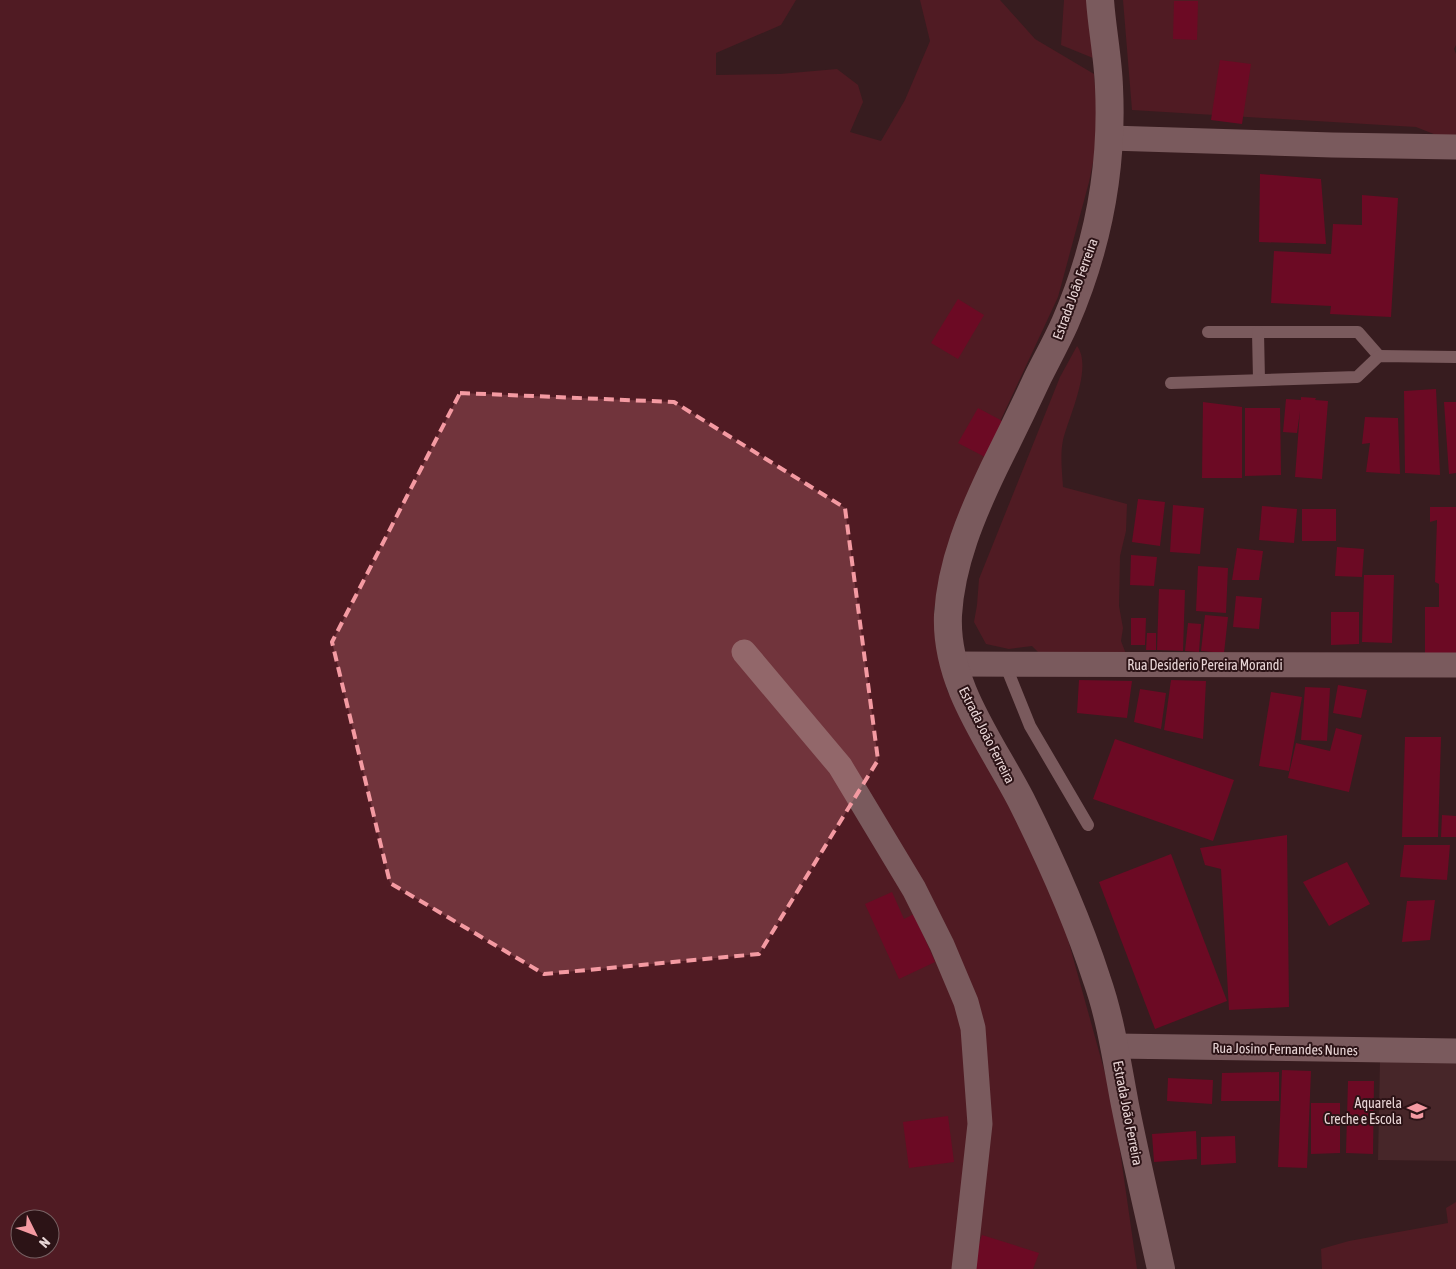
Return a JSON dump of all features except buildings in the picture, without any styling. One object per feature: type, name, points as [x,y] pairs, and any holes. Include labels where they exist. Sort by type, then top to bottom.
[{"type":"street","name":"Estrada João Ferreira","points":[[1100,0],[1107,51],[1110,138],[1100,220],[1091,252],[1066,322],[978,501],[964,539],[949,604],[948,620],[953,664],[973,713],[1021,800],[1064,892],[1098,982],[1115,1046],[1126,1107],[1161,1269]]},
{"type":"street","points":[[1110,138],[1456,147]]},
{"type":"street","points":[[744,652],[840,766],[914,888],[942,945],[966,1002],[973,1028],[980,1124],[964,1269]]},
{"type":"street","name":"Rua Desiderio Pereira Morandi","points":[[953,664],[1456,665]]},
{"type":"street","name":"Rua Josino Fernandes Nunes","points":[[1115,1046],[1456,1051]]},
{"type":"lane","points":[[1208,332],[1358,332],[1378,356]]},
{"type":"lane","points":[[1258,332],[1259,380]]},
{"type":"lane","points":[[1171,383],[1356,377],[1378,356],[1456,357]]},
{"type":"lane","points":[[1005,664],[1030,726],[1088,825]]},
{"type":"highlighted area","points":[[460,393],[674,402],[845,508],[878,760],[759,954],[544,974],[390,883],[332,642]]},
{"type":"shaded area","points":[[0,0],[796,0],[781,25],[716,53],[716,75],[780,74],[837,69],[858,85],[863,102],[850,132],[881,141],[905,100],[930,41],[920,0],[1000,0],[1035,39],[1094,74],[1099,133],[1089,182],[1058,297],[991,441],[952,539],[934,609],[939,655],[947,690],[1003,786],[1059,907],[1113,1102],[1137,1269],[0,1269]]},
{"type":"shaded area","points":[[1064,0],[1088,0],[1093,58],[1061,45]]},
{"type":"shaded area","points":[[1123,0],[1456,0],[1456,45],[1454,49],[1456,54],[1456,134],[1454,142],[1416,127],[1132,110]]},
{"type":"shaded area","points":[[1077,346],[1081,355],[1081,379],[1062,446],[1063,487],[1127,504],[1126,531],[1120,556],[1119,606],[1123,628],[1121,641],[1126,654],[1040,654],[1032,646],[1009,649],[986,644],[974,622],[979,579],[1060,377]]},
{"type":"shaded area","name":"Aquarela Creche e Escola","points":[[1380,1061],[1456,1062],[1456,1161],[1378,1160]]},
{"type":"shaded area","points":[[1456,1202],[1456,1269],[1322,1269],[1321,1249],[1349,1241],[1448,1223],[1446,1208]]},
{"type":"place","name":"Aquarela Creche e Escola","points":[[1417,1111]]}]
